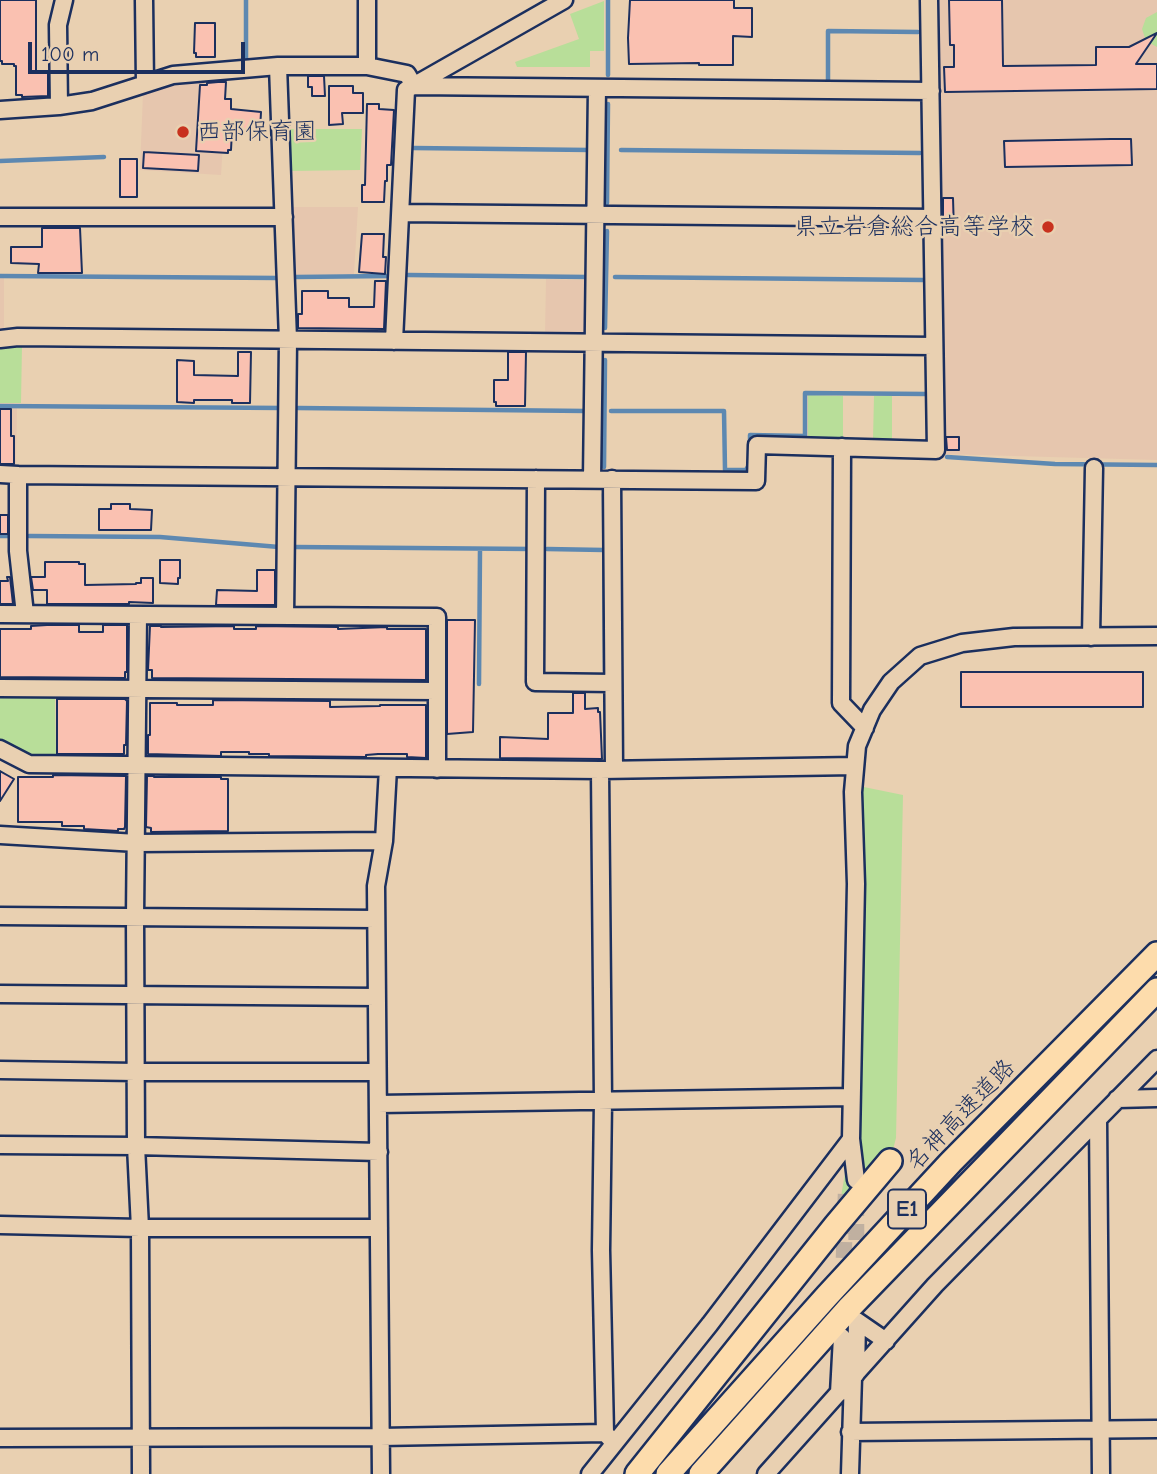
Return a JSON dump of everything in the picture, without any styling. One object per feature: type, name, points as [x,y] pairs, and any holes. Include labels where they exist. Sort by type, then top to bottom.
[{"type":"highway","name":"名神高速道路","points":[[668,1474],[951,1162],[1157,954]]},
{"type":"highway","name":"E1","points":[[701,1474],[850,1307],[1157,990]]},
{"type":"highway","points":[[637,1474],[890,1161]]},
{"type":"street","points":[[59,106],[58,25],[64,0]]},
{"type":"street","points":[[144,0],[145,84]]},
{"type":"street","points":[[367,0],[367,66]]},
{"type":"street","points":[[394,341],[407,90],[564,0]]},
{"type":"street","points":[[0,474],[756,481],[757,445],[936,450],[929,0]]},
{"type":"street","points":[[0,110],[92,101],[173,75],[278,66],[367,66],[407,75],[414,86]]},
{"type":"street","points":[[278,66],[288,340],[285,616]]},
{"type":"street","points":[[414,86],[931,91]]},
{"type":"street","points":[[592,479],[597,88]]},
{"type":"street","points":[[401,213],[932,218]]},
{"type":"street","points":[[0,217],[284,217]]},
{"type":"street","points":[[0,339],[18,337],[934,346]]},
{"type":"street","points":[[842,447],[841,703],[865,728]]},
{"type":"street","points":[[1091,637],[1094,468]]},
{"type":"street","points":[[18,474],[18,551],[25,614]]},
{"type":"street","points":[[536,479],[536,682],[613,683]]},
{"type":"street","points":[[610,1438],[601,1250],[607,770],[613,683],[612,479]]},
{"type":"street","points":[[0,614],[437,617],[437,769]]},
{"type":"street","points":[[138,615],[135,916],[141,1474]]},
{"type":"street","points":[[851,1183],[856,884],[853,792],[857,746],[872,710],[891,682],[920,656],[962,643],[1014,637],[1157,636]]},
{"type":"street","points":[[0,688],[437,691]]},
{"type":"street","points":[[0,749],[29,764],[607,770],[855,766]]},
{"type":"street","points":[[381,1474],[376,886],[384,841],[388,768]]},
{"type":"street","points":[[0,835],[136,843],[384,841]]},
{"type":"street","points":[[0,916],[376,919]]},
{"type":"street","points":[[0,994],[377,998]]},
{"type":"street","points":[[766,1474],[935,1285],[1157,1059]]},
{"type":"street","points":[[0,1070],[377,1072]]},
{"type":"street","points":[[378,1104],[851,1097]]},
{"type":"street","points":[[1117,1099],[1157,1098]]},
{"type":"street","points":[[1098,1119],[1101,1474]]},
{"type":"street","points":[[590,1474],[610,1438],[735,1291],[851,1143]]},
{"type":"street","points":[[0,1145],[379,1152]]},
{"type":"street","points":[[0,1225],[379,1228]]},
{"type":"street","points":[[850,1474],[857,1321],[886,1341]]},
{"type":"street","points":[[839,1393],[842,1337]]},
{"type":"street","points":[[850,1432],[1157,1429]]},
{"type":"street","points":[[0,1438],[610,1438]]},
{"type":"shaded area","name":"県立岩倉総合高等学校","points":[[936,0],[1157,0],[1157,460],[943,454]]},
{"type":"shaded area","name":"西部保育園","points":[[227,80],[221,175],[140,170],[143,93],[168,83]]},
{"type":"shaded area","points":[[290,207],[358,207],[354,274],[292,275]]},
{"type":"shaded area","points":[[0,278],[4,278],[4,332],[0,332]]},
{"type":"shaded area","points":[[546,279],[587,280],[587,331],[582,336],[545,336]]},
{"type":"shaded area","points":[[0,408],[17,408],[16,469],[0,469]]},
{"type":"green space","points":[[604,1],[604,51],[590,51],[590,67],[517,67],[515,62],[579,39],[570,14]]},
{"type":"green space","points":[[1157,12],[1157,47],[1146,41],[1142,29],[1146,18]]},
{"type":"green space","points":[[288,129],[362,129],[360,170],[289,171]]},
{"type":"green space","points":[[22,345],[21,403],[0,403],[0,347]]},
{"type":"green space","points":[[808,395],[843,396],[843,438],[808,438]]},
{"type":"green space","points":[[874,396],[892,396],[892,441],[873,439]]},
{"type":"green space","points":[[0,694],[55,695],[56,758],[32,758],[0,741]]},
{"type":"green space","points":[[854,785],[903,795],[896,1138],[890,1161],[836,1225],[851,1139]]},
{"type":"building","points":[[0,0],[36,0],[36,71],[48,71],[48,96],[16,95],[16,66],[2,64],[0,61]]},
{"type":"building","points":[[630,0],[734,0],[734,8],[752,8],[752,37],[733,36],[733,65],[629,64]]},
{"type":"building","points":[[949,0],[1002,0],[1003,66],[1096,65],[1096,47],[1129,47],[1157,33],[1136,64],[1157,64],[1157,89],[945,92],[944,67],[954,67],[954,45],[950,45]]},
{"type":"building","points":[[195,23],[215,23],[215,57],[196,57]]},
{"type":"building","points":[[308,76],[324,76],[325,96],[312,96],[312,87],[308,87]]},
{"type":"building","points":[[226,82],[225,99],[231,99],[231,109],[261,112],[260,131],[232,130],[231,150],[228,150],[228,153],[196,151],[200,85]]},
{"type":"building","points":[[329,86],[353,86],[353,93],[363,93],[363,113],[342,113],[343,124],[329,125]]},
{"type":"building","points":[[367,104],[379,104],[379,109],[394,110],[391,165],[387,165],[384,202],[362,202],[362,185],[365,185]]},
{"type":"building","points":[[1131,139],[1132,165],[1005,167],[1004,141]]},
{"type":"building","points":[[144,152],[199,155],[198,171],[143,168]]},
{"type":"building","points":[[120,159],[137,159],[137,197],[120,197]]},
{"type":"building","points":[[943,198],[953,198],[954,232],[943,232]]},
{"type":"building","points":[[42,228],[80,228],[82,273],[38,273],[39,264],[11,263],[11,247],[42,247]]},
{"type":"building","points":[[362,234],[384,234],[385,274],[359,272]]},
{"type":"building","points":[[375,281],[386,281],[384,329],[298,328],[298,314],[302,314],[302,291],[328,291],[328,298],[349,298],[349,307],[374,307]]},
{"type":"building","points":[[238,352],[251,352],[250,403],[232,403],[232,400],[177,402],[177,360],[194,361],[194,375],[238,376]]},
{"type":"building","points":[[508,352],[526,352],[525,406],[496,406],[494,402],[494,380],[508,380]]},
{"type":"building","points":[[0,409],[11,409],[14,464],[0,464]]},
{"type":"building","points":[[946,437],[959,437],[959,450],[947,450]]},
{"type":"building","points":[[111,504],[130,504],[130,509],[152,510],[151,530],[99,530],[99,509],[111,509]]},
{"type":"building","points":[[0,515],[8,515],[8,534],[0,534]]},
{"type":"building","points":[[160,560],[180,560],[178,584],[160,583]]},
{"type":"building","points":[[45,562],[85,564],[85,585],[136,584],[141,583],[141,578],[153,578],[153,603],[47,604],[47,590],[33,590],[31,577],[45,577]]},
{"type":"building","points":[[257,570],[275,570],[275,605],[216,605],[217,590],[257,591]]},
{"type":"building","points":[[7,577],[10,577],[13,604],[0,604],[0,581],[8,581]]},
{"type":"building","points":[[447,620],[475,620],[473,732],[447,734]]},
{"type":"building","points":[[79,625],[79,632],[103,632],[103,625],[127,625],[125,678],[0,677],[0,629],[31,629],[31,626]]},
{"type":"building","points":[[150,626],[426,629],[426,680],[152,678],[152,670],[148,670]]},
{"type":"building","points":[[961,672],[1143,672],[1143,707],[961,707]]},
{"type":"building","points":[[573,693],[585,693],[585,709],[598,708],[600,712],[602,759],[500,758],[500,737],[548,739],[548,713],[573,713]]},
{"type":"building","points":[[57,699],[125,699],[124,754],[57,754]]},
{"type":"building","points":[[213,700],[330,701],[330,707],[426,705],[426,758],[407,757],[407,754],[378,754],[366,757],[269,756],[249,752],[221,752],[221,756],[148,754],[150,703],[213,705]]},
{"type":"building","points":[[0,771],[14,779],[0,801]]},
{"type":"building","points":[[126,776],[124,829],[84,829],[84,826],[62,826],[62,822],[18,822],[18,777]]},
{"type":"building","points":[[147,776],[228,779],[228,831],[151,832],[151,828],[146,827]]},
{"type":"waterway","points":[[246,0],[246,61]]},
{"type":"waterway","points":[[608,0],[608,75]]},
{"type":"waterway","points":[[828,82],[828,31],[918,32]]},
{"type":"waterway","points":[[607,203],[608,104]]},
{"type":"waterway","points":[[413,148],[590,150]]},
{"type":"waterway","points":[[621,150],[920,153]]},
{"type":"waterway","points":[[0,161],[104,157]]},
{"type":"waterway","points":[[605,328],[607,231]]},
{"type":"waterway","points":[[408,275],[587,277]]},
{"type":"waterway","points":[[0,276],[279,278]]},
{"type":"waterway","points":[[295,277],[390,276]]},
{"type":"waterway","points":[[615,277],[924,280]]},
{"type":"waterway","points":[[604,467],[605,360]]},
{"type":"waterway","points":[[750,446],[750,435],[805,436],[805,393],[927,394]]},
{"type":"waterway","points":[[0,406],[283,408]]},
{"type":"waterway","points":[[298,408],[586,411]]},
{"type":"waterway","points":[[611,411],[724,411],[725,470],[746,470],[749,465]]},
{"type":"waterway","points":[[947,457],[1055,464],[1157,465]]},
{"type":"waterway","points":[[604,494],[605,671]]},
{"type":"waterway","points":[[0,536],[12,536]]},
{"type":"waterway","points":[[29,536],[160,537],[279,547]]},
{"type":"waterway","points":[[295,547],[532,549]]},
{"type":"waterway","points":[[479,684],[480,549]]},
{"type":"waterway","points":[[547,549],[604,550]]},
{"type":"tunnel","points":[[843,1282],[846,1186]]},
{"type":"tunnel","points":[[856,1200],[857,1303]]},
{"type":"place","name":"西部保育園","points":[[183,132]]},
{"type":"place","name":"県立岩倉総合高等学校","points":[[1048,227]]}]
